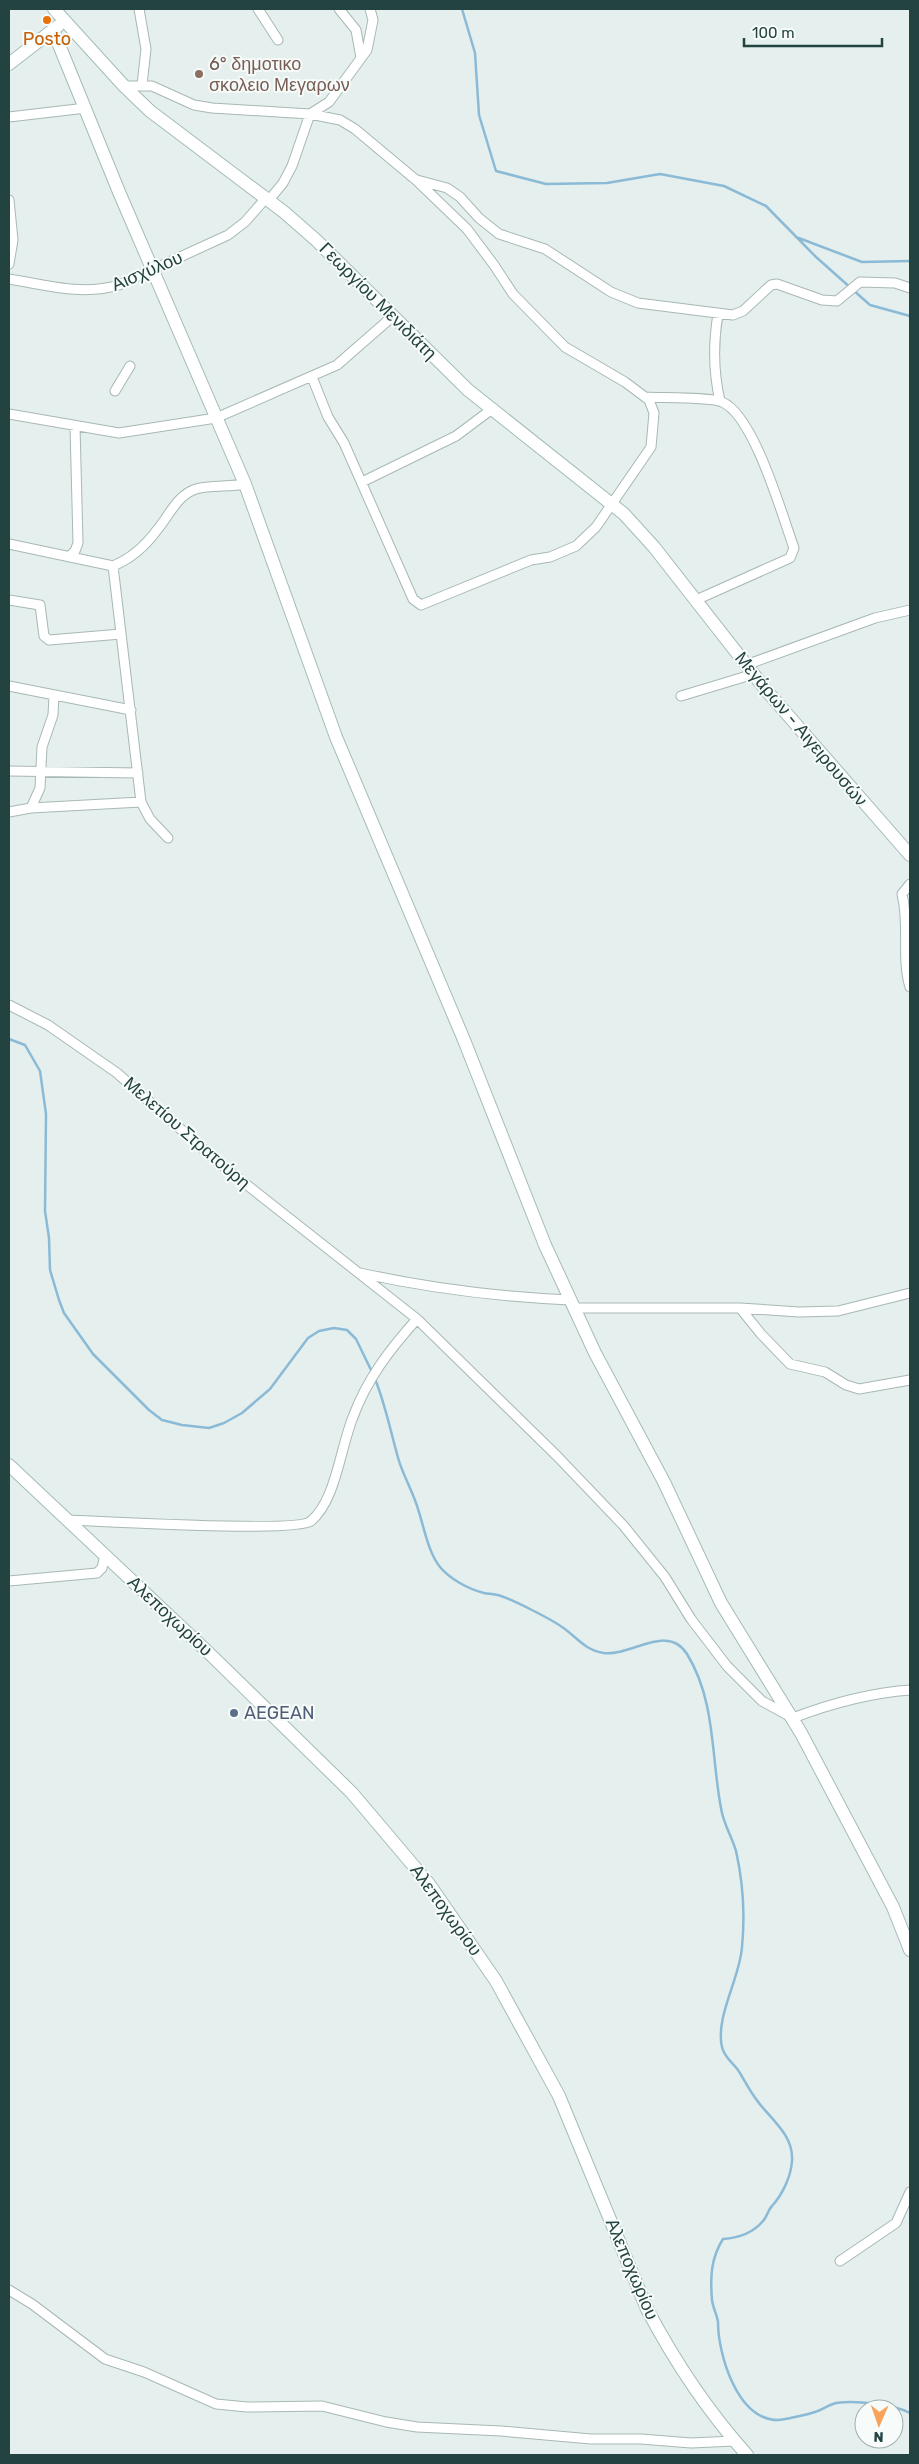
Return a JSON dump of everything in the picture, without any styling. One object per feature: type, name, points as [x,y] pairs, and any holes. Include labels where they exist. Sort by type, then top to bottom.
[{"type":"main road","name":"Γεωργίου Μενιδιάτη","points":[[54,9],[124,86],[166,124],[268,199],[316,240],[468,390],[624,514],[696,600]]},
{"type":"main road","points":[[9,64],[64,21]]},
{"type":"main road","points":[[53,30],[152,270],[245,484],[336,737],[464,1040],[545,1245],[627,1416],[664,1482],[721,1603],[793,1718],[894,1907],[910,1950]]},
{"type":"main road","name":"Μεγάρων - Αιγειρουσών","points":[[696,600],[750,670],[840,777],[910,855]]},
{"type":"main road","name":"Αλεποχωρίου","points":[[9,1465],[69,1520],[352,1793],[403,1850],[456,1921],[496,1981],[559,2096],[647,2309],[664,2342],[683,2375],[747,2455]]},
{"type":"street","points":[[139,9],[146,49],[142,85]]},
{"type":"street","points":[[258,9],[278,40]]},
{"type":"street","points":[[339,9],[356,30],[361,58]]},
{"type":"street","points":[[310,114],[329,102],[367,50],[373,20],[370,9]]},
{"type":"street","points":[[124,86],[152,86],[194,105],[212,108],[310,114],[340,120],[355,129],[416,180],[467,229],[513,294],[555,338],[565,347],[646,397],[654,413],[651,447],[596,527],[576,546],[550,557],[531,560],[418,605],[413,599],[362,482],[344,443],[328,416],[312,377]]},
{"type":"street","points":[[9,117],[86,108]]},
{"type":"street","name":"Αισχύλου","points":[[9,279],[93,291],[119,285],[238,228],[283,183],[292,166],[310,114]]},
{"type":"street","points":[[416,180],[447,188],[460,197],[479,218],[499,234],[550,252],[573,269],[624,298],[638,303],[718,314],[733,314],[743,311],[771,285],[778,284],[822,300],[832,301],[841,299],[860,282],[896,283],[910,288]]},
{"type":"street","points":[[9,200],[12,240],[9,264]]},
{"type":"street","points":[[718,314],[714,337],[714,374],[720,401]]},
{"type":"street","points":[[9,414],[119,433],[216,418],[337,365],[350,356],[392,317]]},
{"type":"street","points":[[114,391],[130,366]]},
{"type":"street","points":[[646,397],[720,401],[736,412],[757,447],[794,548],[790,558],[696,600]]},
{"type":"street","points":[[362,482],[456,436],[492,409]]},
{"type":"street","points":[[69,557],[75,551],[78,543],[75,426]]},
{"type":"street","points":[[9,544],[113,566],[128,558],[146,542],[165,521],[178,501],[189,492],[202,488],[245,484]]},
{"type":"street","points":[[113,566],[141,802],[150,819],[168,838]]},
{"type":"street","points":[[9,600],[40,605],[44,636],[49,640],[121,634]]},
{"type":"street","points":[[681,696],[750,670],[875,618],[910,610]]},
{"type":"street","points":[[9,686],[131,710]]},
{"type":"street","points":[[31,808],[40,788],[42,747],[53,715],[54,695]]},
{"type":"street","points":[[9,771],[138,773]]},
{"type":"street","points":[[9,812],[31,808],[141,802]]},
{"type":"street","points":[[910,884],[906,886],[902,894],[907,919],[907,972],[910,987]]},
{"type":"street","name":"Μελετίου Στρατούρη","points":[[9,1005],[48,1025],[118,1072],[218,1162],[417,1319],[557,1456],[623,1525],[665,1576],[698,1630],[727,1666],[762,1701],[793,1718]]},
{"type":"street","points":[[358,1272],[446,1289],[572,1304],[831,1312],[910,1293]]},
{"type":"street","points":[[740,1308],[785,1361],[790,1364],[825,1372],[846,1385],[859,1389],[910,1380]]},
{"type":"street","points":[[69,1520],[258,1526],[299,1526],[307,1524],[328,1502],[347,1434],[376,1368],[417,1319]]},
{"type":"street","points":[[9,1581],[97,1572],[102,1568],[105,1555]]},
{"type":"street","points":[[793,1718],[854,1698],[910,1690]]},
{"type":"street","points":[[840,2261],[896,2223],[910,2192]]},
{"type":"street","points":[[9,2290],[26,2300],[105,2359],[144,2372],[216,2404],[247,2407],[322,2406],[386,2422],[417,2427],[592,2439],[640,2439],[691,2443],[734,2441]]},
{"type":"waterway","points":[[462,9],[475,53],[479,115],[496,171],[546,184],[607,183],[660,174],[724,186],[766,206],[816,257],[870,305],[910,316]]},
{"type":"waterway","points":[[796,237],[862,262],[910,261]]},
{"type":"waterway","points":[[9,1039],[25,1045],[40,1071],[46,1114],[45,1211],[49,1238],[50,1270],[59,1300],[64,1313],[93,1354],[149,1410],[162,1420],[182,1425],[209,1428],[224,1423],[242,1413],[270,1389],[308,1338],[319,1331],[334,1328],[347,1330],[356,1339],[372,1372]]},
{"type":"waterway","points":[[375,1379],[399,1461],[416,1503],[429,1547],[444,1571],[472,1589],[501,1596],[541,1615],[562,1627],[591,1649],[604,1653],[615,1653],[649,1643],[670,1641],[679,1645],[687,1654],[696,1672],[708,1710],[721,1808],[736,1851],[743,1899],[742,1947],[722,2023],[722,2047],[726,2057],[738,2070],[753,2096],[780,2127],[792,2151],[790,2173],[779,2197],[769,2209],[764,2219],[755,2229],[745,2234],[723,2239],[716,2253],[711,2276],[712,2300],[726,2367],[741,2397],[751,2409],[764,2417],[778,2420],[785,2419],[812,2413],[833,2404],[844,2402],[884,2405],[910,2413]]},
{"type":"place","name":"Posto","points":[[47,20]]},
{"type":"place","name":"6° δημοτικο σκολειο Μεγαρων","points":[[199,74]]},
{"type":"place","name":"AEGEAN","points":[[234,1713]]}]
